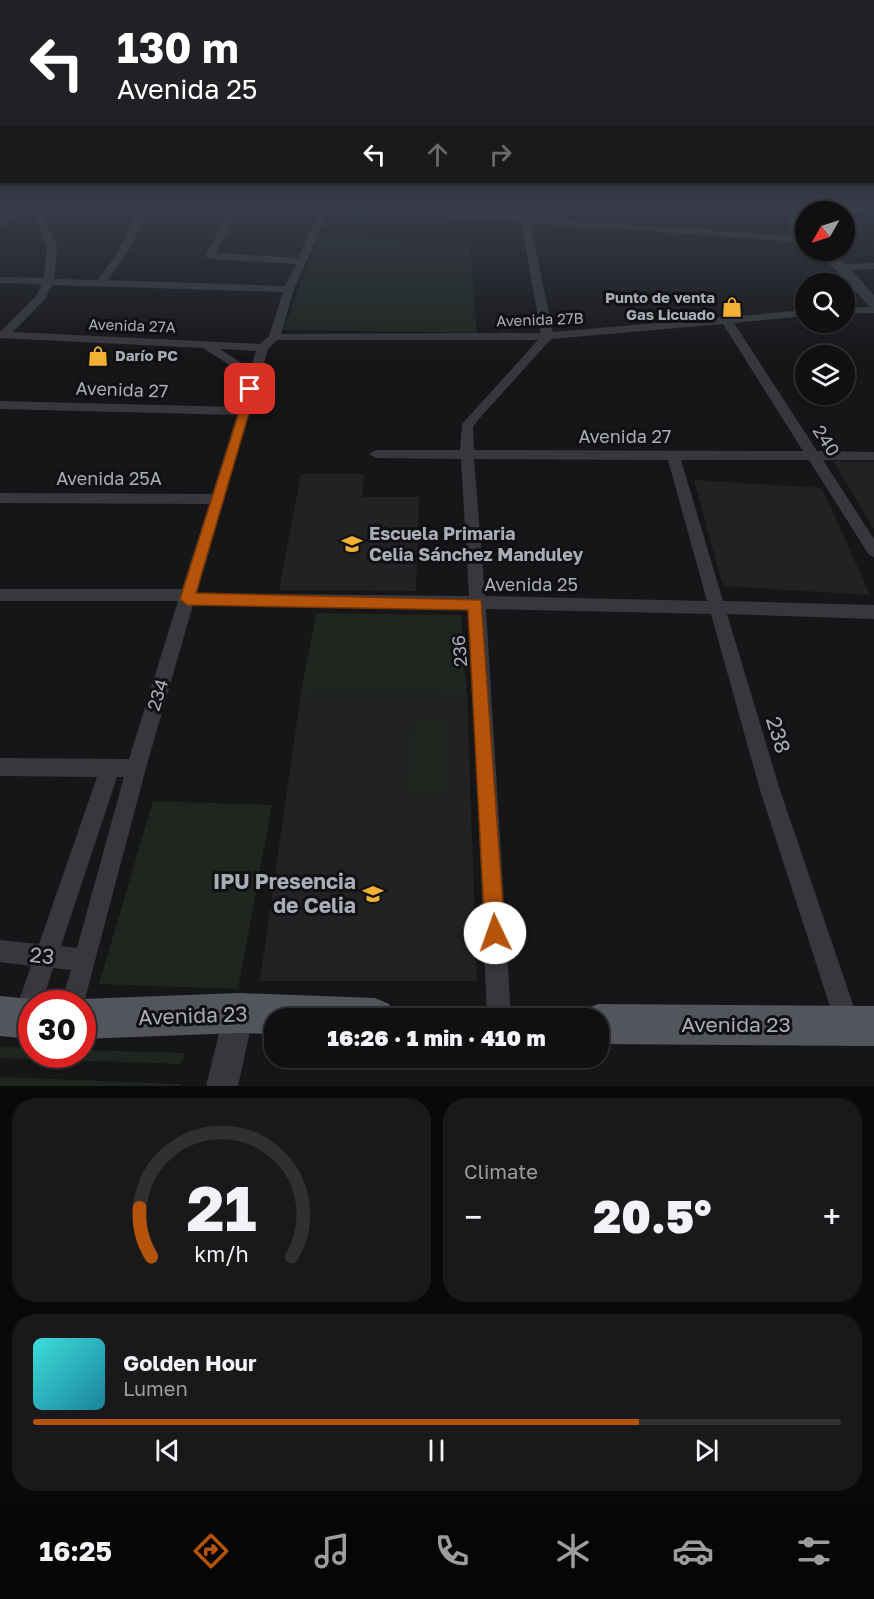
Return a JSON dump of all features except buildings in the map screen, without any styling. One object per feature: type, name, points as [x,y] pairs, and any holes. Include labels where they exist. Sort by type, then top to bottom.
[{"type":"main road","name":"Avenida 23","points":[[96,1018],[264,1014]]},
{"type":"main road","name":"Avenida 23","points":[[609,1024],[733,1027],[861,1026]]},
{"type":"street","points":[[2,335],[41,297],[49,281],[50,257]]},
{"type":"street","points":[[102,282],[120,257]]},
{"type":"street","points":[[222,257],[301,261]]},
{"type":"street","name":"234","points":[[76,990],[136,768],[250,389],[263,348],[274,337],[289,289],[303,257]]},
{"type":"street","points":[[532,257],[547,337]]},
{"type":"street","points":[[833,261],[874,303]]},
{"type":"street","points":[[841,267],[874,266]]},
{"type":"street","points":[[0,280],[289,289]]},
{"type":"street","points":[[855,311],[874,310]]},
{"type":"street","name":"Avenida 27B","points":[[274,337],[547,337],[795,314]]},
{"type":"street","name":"240","points":[[727,321],[874,551]]},
{"type":"street","name":"Avenida 27A","points":[[2,335],[199,343],[263,348]]},
{"type":"street","name":"236","points":[[498,1008],[466,440],[470,422],[547,337]]},
{"type":"street","points":[[199,343],[218,351],[236,364],[250,389]]},
{"type":"street","name":"Avenida 27","points":[[0,405],[244,411]]},
{"type":"street","name":"Avenida 27","points":[[376,454],[874,456]]},
{"type":"street","name":"238","points":[[673,455],[715,608],[770,790],[861,1026]]},
{"type":"street","name":"Avenida 25A","points":[[0,498],[217,499]]},
{"type":"street","name":"Avenida 25","points":[[0,595],[874,612]]},
{"type":"street","points":[[0,767],[136,768]]},
{"type":"street","points":[[32,990],[47,956],[110,768]]},
{"type":"street","name":"23","points":[[0,951],[84,960]]},
{"type":"street","points":[[222,1086],[239,1013]]},
{"type":"shaded area","points":[[311,257],[471,257],[477,333],[283,330]]},
{"type":"shaded area","points":[[833,461],[874,462],[874,529]]},
{"type":"shaded area","name":"Escuela Primaria Celia Sánchez Manduley","points":[[301,474],[364,474],[362,497],[419,497],[416,591],[279,590]]},
{"type":"shaded area","points":[[694,480],[822,488],[870,595],[723,586]]},
{"type":"shaded area","points":[[316,613],[461,615],[467,694],[301,693]]},
{"type":"shaded area","name":"IPU Presencia de Celia","points":[[301,693],[467,694],[477,981],[260,981]]},
{"type":"shaded area","points":[[413,719],[446,719],[445,795],[409,794]]},
{"type":"shaded area","points":[[153,801],[272,805],[238,989],[99,984]]},
{"type":"shaded area","points":[[0,1047],[18,1048],[18,1059],[0,1058]]},
{"type":"shaded area","points":[[96,1050],[185,1053],[181,1064],[96,1061]]},
{"type":"shaded area","points":[[0,1077],[179,1084],[182,1086],[0,1086]]},
{"type":"place","name":"Punto de venta Gas Licuado","points":[[732,307]]},
{"type":"place","name":"Darío PC","points":[[98,356]]},
{"type":"place","name":"Escuela Primaria Celia Sánchez Manduley","points":[[352,544]]},
{"type":"place","name":"IPU Presencia de Celia","points":[[373,894]]},
{"type":"route","points":[[250,389],[187,599],[476,604],[495,933]]}]
